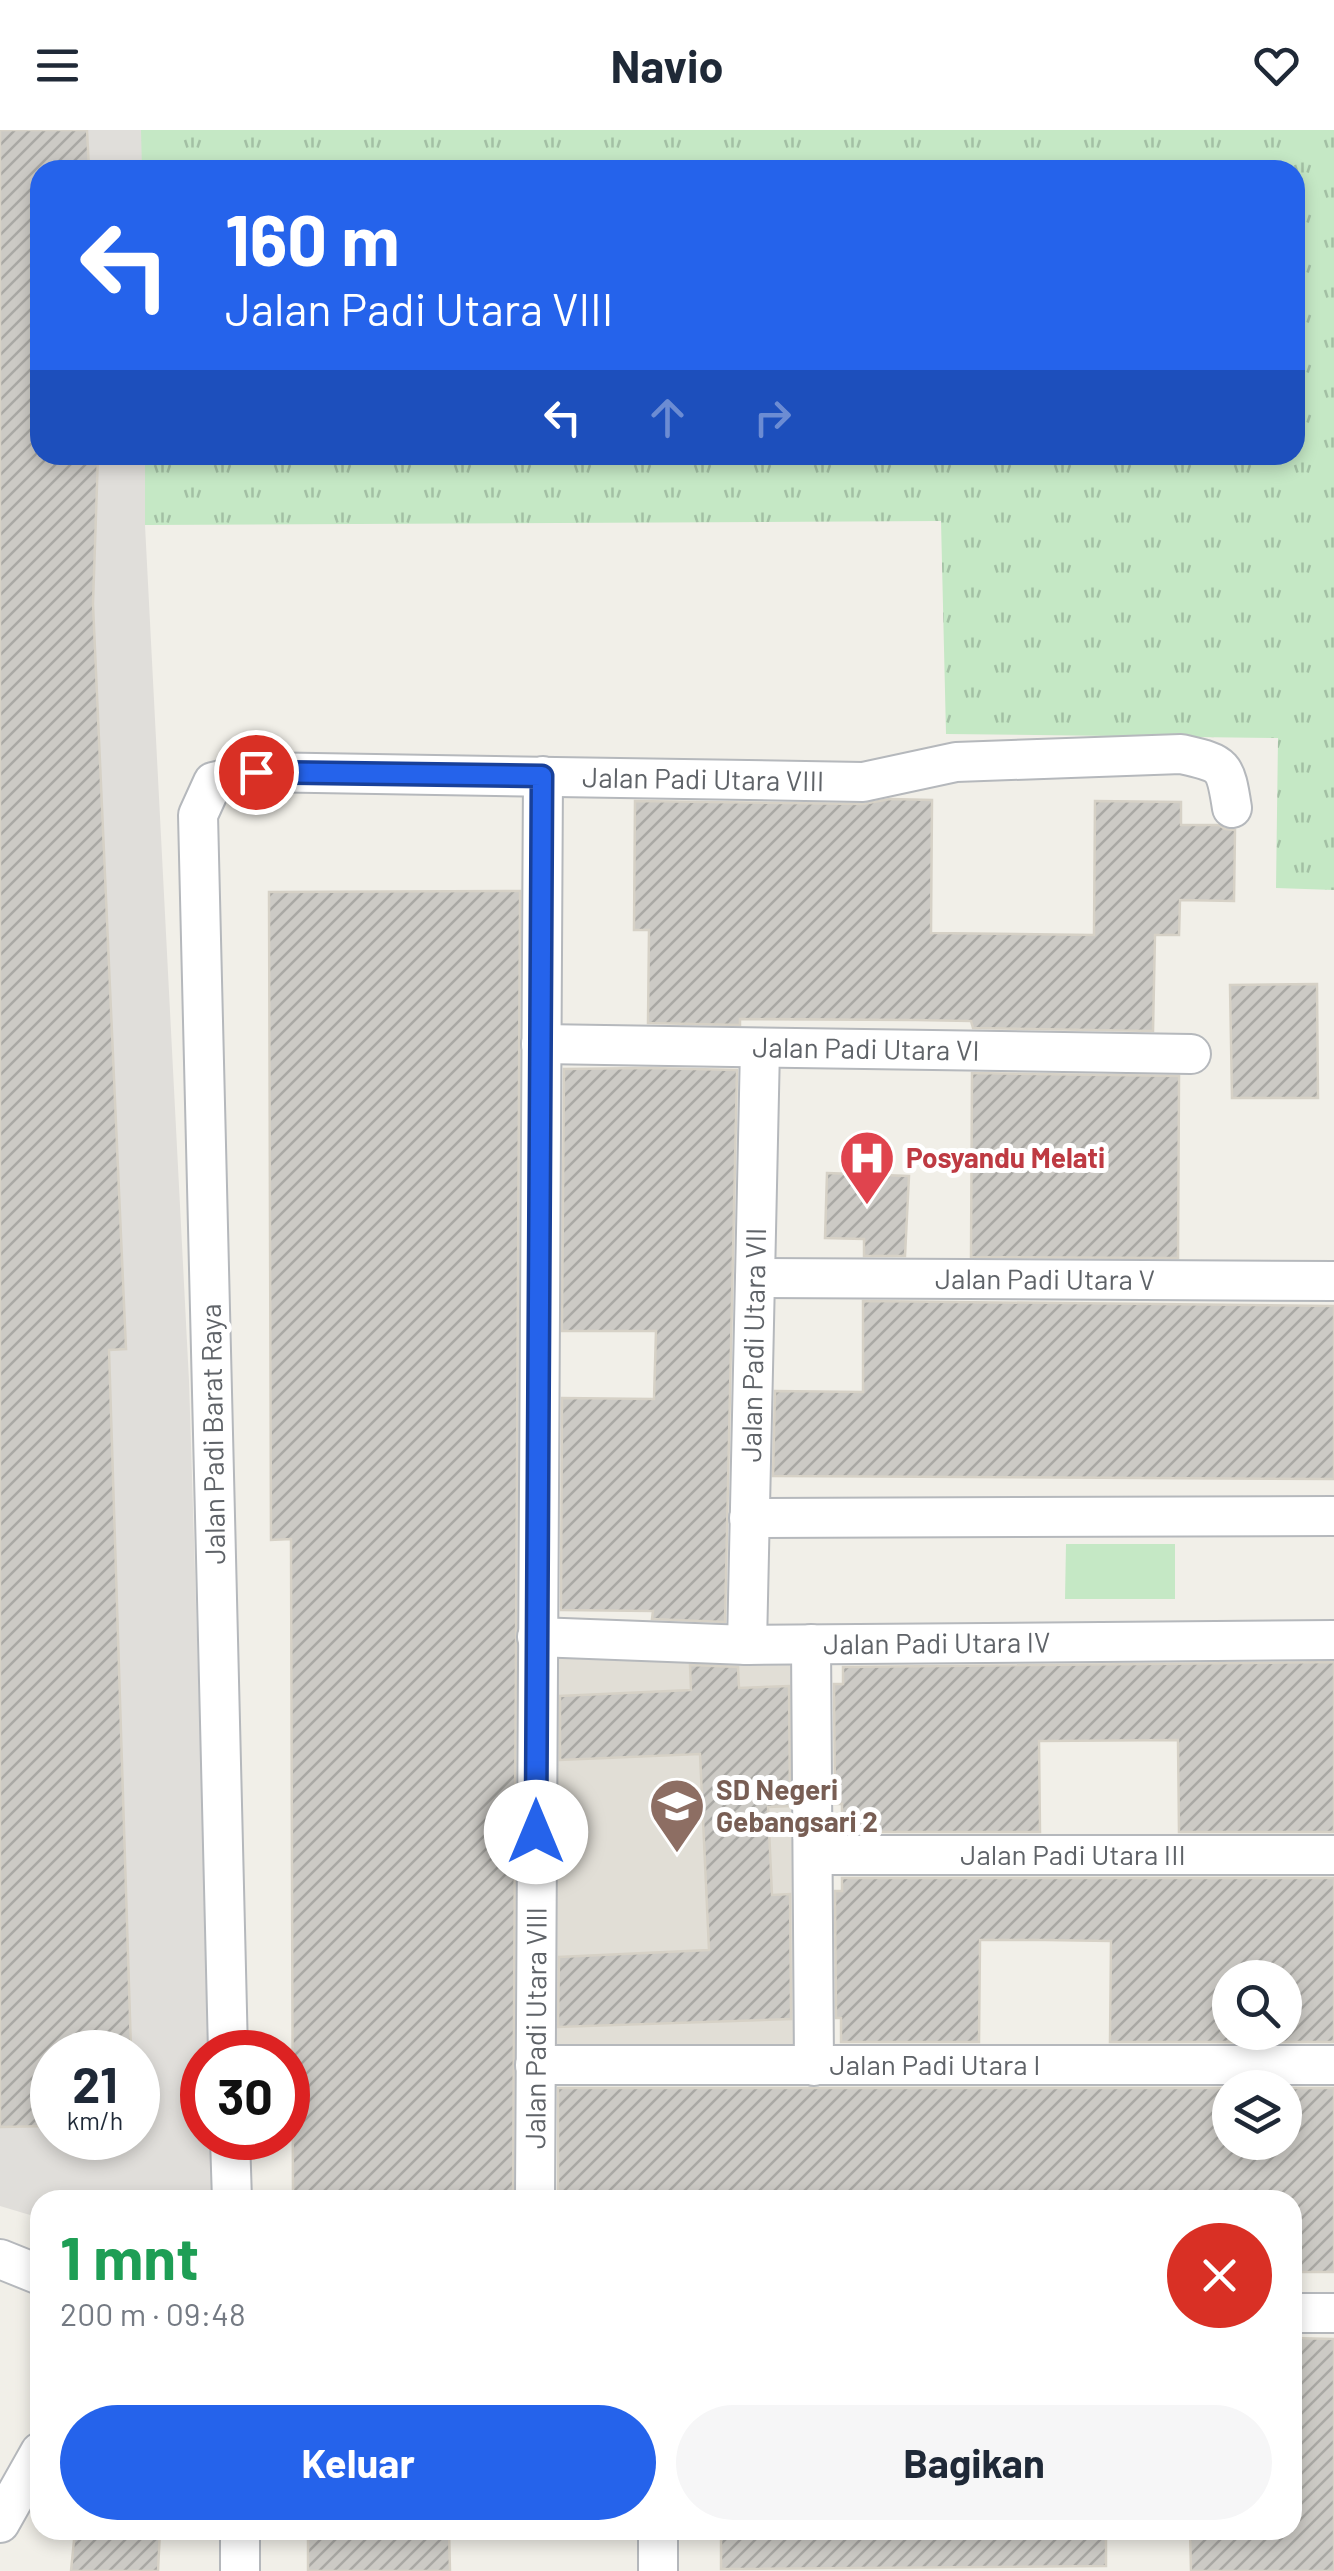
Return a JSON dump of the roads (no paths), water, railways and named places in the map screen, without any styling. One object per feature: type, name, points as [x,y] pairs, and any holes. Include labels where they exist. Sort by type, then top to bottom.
[{"type":"street","name":"Jalan Padi Utara VIII","points":[[198,815],[213,782],[256,772],[862,782],[956,762],[1181,754],[1215,762],[1228,779],[1232,808]]},
{"type":"street","name":"Jalan Padi Utara VIII","points":[[534,2190],[542,776]]},
{"type":"street","name":"Jalan Padi Barat Raya","points":[[198,815],[227,2030]]},
{"type":"street","name":"Jalan Padi Utara VI","points":[[541,1044],[1191,1054]]},
{"type":"street","name":"Jalan Padi Utara VII","points":[[746,1644],[760,1048]]},
{"type":"street","name":"Jalan Padi Utara V","points":[[755,1278],[1334,1281]]},
{"type":"street","points":[[750,1518],[1334,1516]]},
{"type":"street","name":"Jalan Padi Utara IV","points":[[538,1637],[746,1644],[1334,1640]]},
{"type":"street","points":[[812,1644],[814,2066]]},
{"type":"street","name":"Jalan Padi Utara III","points":[[813,1854],[1334,1854]]},
{"type":"street","name":"Jalan Padi Utara I","points":[[535,2065],[1334,2066]]},
{"type":"street","points":[[231,2160],[232,2190]]},
{"type":"street","points":[[0,2260],[30,2271]]},
{"type":"street","points":[[1302,2313],[1334,2313]]},
{"type":"street","points":[[0,2523],[30,2470]]},
{"type":"street","points":[[240,2540],[240,2571]]},
{"type":"street","points":[[658,2540],[658,2571]]},
{"type":"place","name":"Posyandu Melati","points":[[867,1207]]},
{"type":"place","name":"SD Negeri Gebangsari 2","points":[[677,1855]]}]
